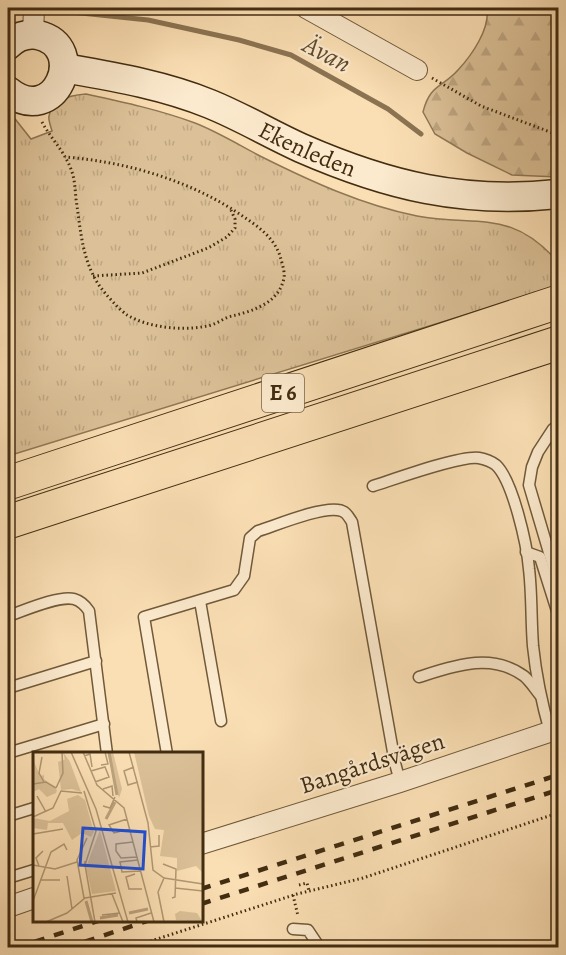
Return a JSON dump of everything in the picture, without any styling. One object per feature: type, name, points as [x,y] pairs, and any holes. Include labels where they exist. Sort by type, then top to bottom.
[{"type":"highway","name":"E 6","points":[[8,483],[558,302]]},
{"type":"highway","name":"E 6","points":[[8,522],[558,344]]},
{"type":"street","points":[[306,8],[417,70]]},
{"type":"street","points":[[20,96],[42,99],[51,94],[63,78],[64,68],[64,61],[58,48],[47,38],[25,29]]},
{"type":"street","name":"Ekenleden","points":[[64,68],[129,79],[173,91],[247,120],[298,147],[341,165],[410,186],[455,195],[492,197],[558,194]]},
{"type":"street","name":"Bangårdsvägen","points":[[202,844],[400,782],[554,730]]},
{"type":"street","points":[[8,908],[33,898]]},
{"type":"lane","points":[[558,426],[553,429],[538,452],[532,467],[529,485],[558,583]]},
{"type":"lane","points":[[373,486],[468,458],[487,460],[495,465],[507,483],[520,520],[531,587],[533,648],[540,695],[554,730]]},
{"type":"lane","points":[[167,752],[144,617],[234,590],[244,576],[250,538],[258,531],[322,511],[339,510],[347,513],[352,522],[394,763],[400,782]]},
{"type":"lane","points":[[526,552],[540,557],[558,614]]},
{"type":"lane","points":[[8,616],[64,598],[75,599],[84,604],[89,611],[107,752]]},
{"type":"lane","points":[[200,600],[220,720]]},
{"type":"lane","points":[[8,688],[96,661]]},
{"type":"lane","points":[[419,677],[460,665],[491,662],[525,677],[540,695]]},
{"type":"lane","points":[[8,753],[104,724]]},
{"type":"lane","points":[[8,816],[33,808]]},
{"type":"lane","points":[[8,878],[33,870]]},
{"type":"lane","points":[[297,929],[308,930],[320,948]]},
{"type":"lane","points":[[313,936],[324,929]]},
{"type":"lane","points":[[526,948],[534,948]]},
{"type":"path","points":[[417,70],[481,106],[558,135]]},
{"type":"path","points":[[20,96],[65,157],[73,174],[86,260],[93,276],[127,315],[151,324],[179,329],[209,326],[228,316],[248,312],[266,304],[278,292],[284,278],[278,250],[267,235],[230,207],[198,190],[158,176],[112,163],[65,157]]},
{"type":"path","points":[[93,276],[142,273],[208,248],[227,237],[235,228],[235,219],[230,207]]},
{"type":"path","points":[[129,948],[293,895],[363,878],[558,813]]},
{"type":"path","points":[[299,885],[307,883],[309,891]]},
{"type":"path","points":[[293,895],[297,929]]},
{"type":"green space","points":[[487,8],[558,8],[558,177],[512,175],[435,134],[423,112],[433,91],[458,70],[474,49],[486,24]]},
{"type":"green space","points":[[86,94],[155,110],[195,123],[298,174],[376,206],[417,216],[476,221],[509,227],[541,245],[558,262],[558,278],[552,288],[8,456],[8,110],[31,139],[52,131],[49,116],[58,102],[75,95]]},
{"type":"waterway","name":"Ävan","points":[[62,11],[148,20],[239,40],[291,55],[388,109],[421,134]]},
{"type":"railway","points":[[202,889],[558,775]]},
{"type":"railway","points":[[202,904],[558,790]]},
{"type":"railway","points":[[16,948],[95,922]]},
{"type":"railway","points":[[66,948],[144,922]]}]
